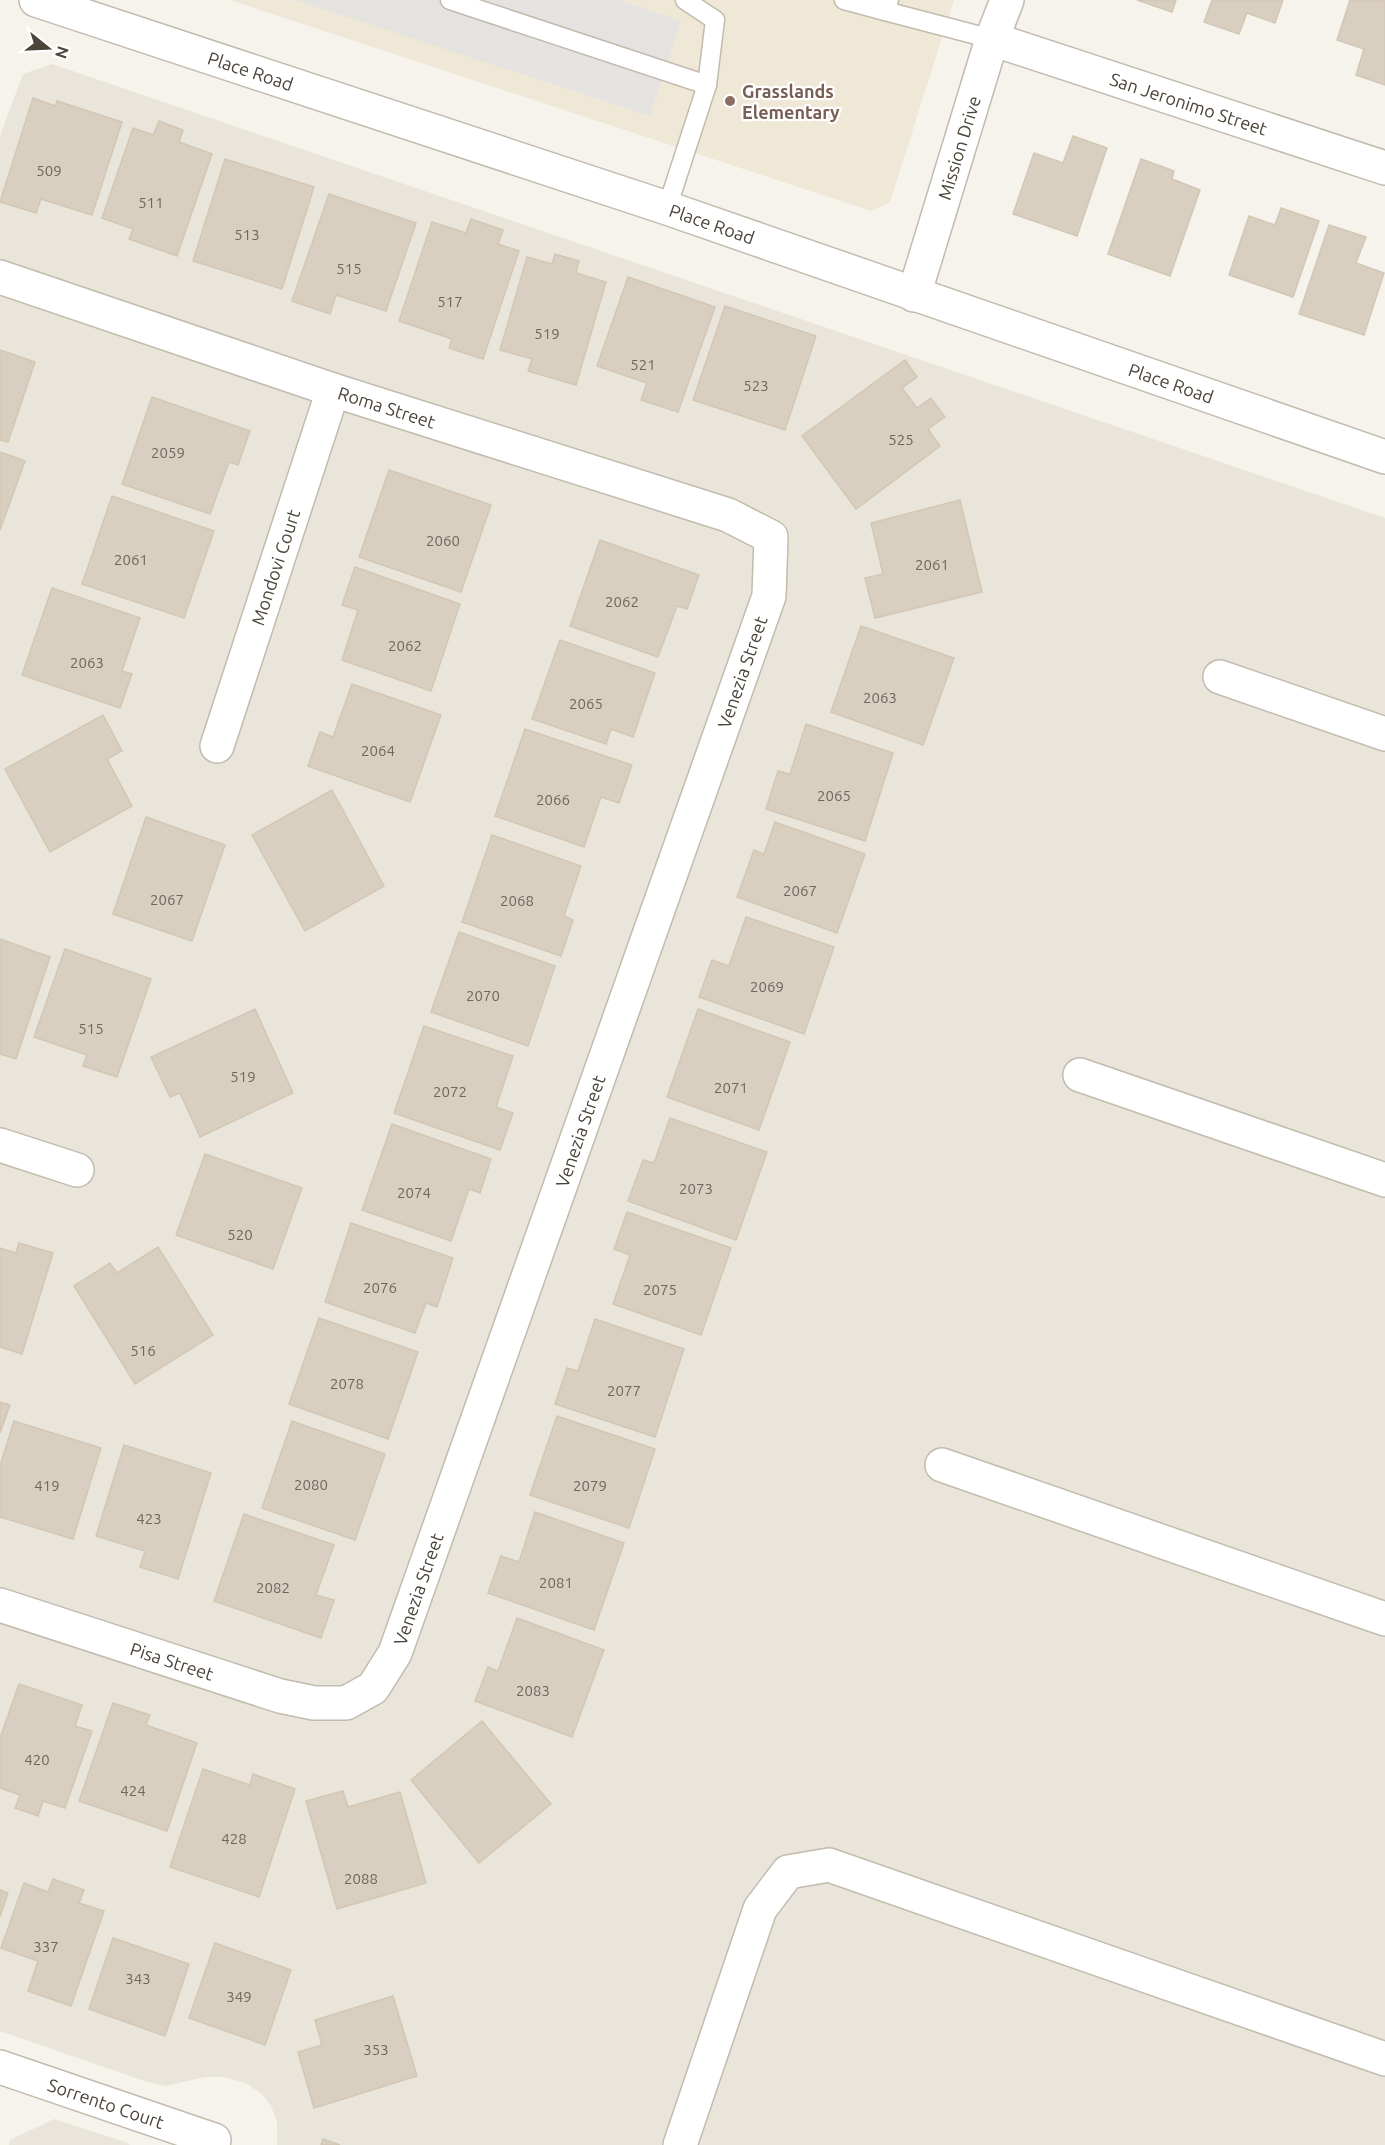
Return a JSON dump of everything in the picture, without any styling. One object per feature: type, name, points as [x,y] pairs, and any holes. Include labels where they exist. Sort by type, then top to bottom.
[{"type":"street","name":"Place Road","points":[[36,0],[667,208],[1385,457]]},
{"type":"street","name":"Mission Drive","points":[[914,295],[992,39],[1007,0]]},
{"type":"street","name":"San Jeronimo Street","points":[[992,39],[1385,168]]},
{"type":"street","name":"Roma Street","points":[[0,277],[333,390],[728,515],[771,537]]},
{"type":"street","name":"Mondovi Court","points":[[217,746],[333,390]]},
{"type":"street","name":"Venezia Street","points":[[346,1703],[373,1688],[395,1653],[769,596],[771,537]]},
{"type":"street","points":[[1220,677],[1385,734]]},
{"type":"street","points":[[1080,1075],[1385,1180]]},
{"type":"street","points":[[0,1144],[77,1170]]},
{"type":"street","points":[[942,1465],[1385,1619]]},
{"type":"street","name":"Pisa Street","points":[[0,1605],[280,1696],[314,1702],[346,1703]]},
{"type":"street","points":[[680,2145],[760,1909],[788,1872],[829,1865],[1385,2059]]},
{"type":"street","name":"Sorrento Court","points":[[0,2067],[214,2140]]},
{"type":"lane","points":[[450,0],[707,85]]},
{"type":"lane","points":[[667,208],[707,85],[715,20],[685,0]]},
{"type":"lane","points":[[844,0],[887,5],[992,39]]},
{"type":"shaded area","name":"Grasslands Elementary","points":[[230,0],[954,0],[890,202],[871,211]]},
{"type":"shaded area","points":[[295,0],[619,0],[681,21],[650,116]]},
{"type":"shaded area","points":[[52,64],[1385,518],[1385,2145],[277,2145],[277,2122],[271,2106],[261,2093],[245,2083],[224,2077],[205,2077],[166,2086],[147,2082],[0,2031],[0,136],[23,74]]},
{"type":"shaded area","points":[[54,2119],[130,2145],[9,2145],[10,2140]]},
{"type":"building","points":[[1137,0],[1176,0],[1172,12]]},
{"type":"building","points":[[1212,0],[1283,0],[1275,23],[1247,13],[1239,34],[1204,22]]},
{"type":"building","points":[[1350,0],[1385,0],[1385,85],[1356,75],[1364,49],[1337,40]]},
{"type":"building","points":[[33,98],[55,106],[57,101],[122,122],[92,215],[41,199],[36,213],[0,202]]},
{"type":"building","points":[[159,121],[183,130],[179,142],[212,154],[177,256],[129,239],[133,229],[102,218],[133,128],[153,135]]},
{"type":"building","points":[[1073,136],[1107,148],[1077,236],[1013,214],[1034,153],[1063,163]]},
{"type":"building","points":[[225,159],[314,187],[282,289],[193,261]]},
{"type":"building","points":[[1141,159],[1174,171],[1172,179],[1200,190],[1170,276],[1108,254]]},
{"type":"building","points":[[329,194],[416,223],[386,311],[336,295],[330,314],[292,301]]},
{"type":"building","points":[[1281,208],[1319,221],[1293,297],[1229,275],[1249,216],[1275,225]]},
{"type":"building","points":[[471,219],[503,230],[498,244],[519,251],[483,359],[449,348],[452,339],[399,321],[432,222],[466,233]]},
{"type":"building","points":[[1329,225],[1366,237],[1356,263],[1384,273],[1364,335],[1299,314]]},
{"type":"building","points":[[555,254],[579,261],[576,273],[606,282],[576,385],[528,371],[532,359],[500,350],[527,257],[552,264]]},
{"type":"building","points":[[628,277],[715,307],[678,412],[641,400],[647,383],[597,366]]},
{"type":"building","points":[[725,306],[816,336],[785,430],[693,400]]},
{"type":"building","points":[[0,350],[35,362],[8,442],[0,440]]},
{"type":"building","points":[[905,360],[917,377],[902,388],[917,408],[931,398],[945,417],[928,429],[940,446],[856,509],[802,436]]},
{"type":"building","points":[[152,397],[250,431],[238,465],[229,462],[210,514],[122,484]]},
{"type":"building","points":[[0,452],[25,461],[0,530]]},
{"type":"building","points":[[389,470],[491,505],[461,592],[359,557]]},
{"type":"building","points":[[112,496],[214,531],[184,618],[82,584]]},
{"type":"building","points":[[960,500],[982,592],[875,618],[865,578],[883,574],[871,523]]},
{"type":"building","points":[[600,540],[699,575],[687,609],[677,606],[658,657],[570,626]]},
{"type":"building","points":[[355,567],[460,604],[431,691],[342,660],[358,610],[342,605]]},
{"type":"building","points":[[52,588],[140,618],[122,671],[132,674],[120,708],[22,675]]},
{"type":"building","points":[[861,626],[954,658],[923,745],[831,712]]},
{"type":"building","points":[[560,640],[655,673],[633,737],[611,729],[606,744],[532,719]]},
{"type":"building","points":[[352,684],[441,715],[410,802],[308,766],[320,732],[333,737]]},
{"type":"building","points":[[103,715],[122,751],[107,759],[132,806],[50,852],[5,769]]},
{"type":"building","points":[[806,724],[893,753],[865,841],[766,809],[778,771],[790,774]]},
{"type":"building","points":[[525,729],[632,765],[619,803],[601,797],[584,847],[495,816]]},
{"type":"building","points":[[332,790],[384,886],[305,931],[252,835]]},
{"type":"building","points":[[146,817],[225,845],[192,941],[113,914]]},
{"type":"building","points":[[775,822],[865,854],[837,933],[737,897],[754,850],[764,854]]},
{"type":"building","points":[[492,835],[581,866],[564,916],[573,920],[561,956],[462,922]]},
{"type":"building","points":[[746,917],[834,947],[804,1034],[699,997],[712,960],[729,966]]},
{"type":"building","points":[[459,932],[555,966],[528,1046],[431,1012]]},
{"type":"building","points":[[0,939],[50,957],[16,1059],[0,1054]]},
{"type":"building","points":[[65,949],[151,979],[117,1077],[83,1066],[87,1055],[34,1037]]},
{"type":"building","points":[[255,1009],[293,1093],[200,1137],[180,1093],[170,1097],[151,1057]]},
{"type":"building","points":[[698,1009],[790,1042],[759,1130],[667,1097]]},
{"type":"building","points":[[424,1026],[513,1056],[496,1107],[513,1113],[500,1150],[394,1113]]},
{"type":"building","points":[[670,1118],[767,1152],[736,1240],[628,1201],[643,1160],[654,1163]]},
{"type":"building","points":[[392,1124],[491,1159],[480,1193],[469,1189],[451,1241],[362,1210]]},
{"type":"building","points":[[205,1154],[302,1188],[273,1269],[176,1235]]},
{"type":"building","points":[[627,1212],[731,1248],[701,1335],[613,1304],[630,1255],[614,1249]]},
{"type":"building","points":[[351,1223],[453,1258],[437,1307],[426,1303],[415,1333],[325,1302]]},
{"type":"building","points":[[19,1243],[53,1253],[22,1354],[0,1347],[0,1248],[16,1253]]},
{"type":"building","points":[[158,1247],[213,1335],[135,1384],[74,1286],[110,1263],[117,1273]]},
{"type":"building","points":[[319,1318],[418,1352],[388,1439],[289,1404]]},
{"type":"building","points":[[595,1319],[684,1349],[655,1437],[555,1404],[567,1368],[578,1371]]},
{"type":"building","points":[[0,1402],[10,1405],[0,1433]]},
{"type":"building","points":[[557,1416],[655,1449],[629,1528],[530,1495]]},
{"type":"building","points":[[14,1421],[101,1448],[73,1539],[0,1517],[0,1466]]},
{"type":"building","points":[[292,1421],[385,1454],[355,1540],[262,1508]]},
{"type":"building","points":[[124,1445],[211,1473],[178,1579],[140,1567],[145,1551],[96,1536]]},
{"type":"building","points":[[535,1512],[624,1543],[594,1630],[488,1593],[501,1556],[519,1562]]},
{"type":"building","points":[[244,1514],[334,1545],[316,1595],[334,1600],[321,1638],[214,1601]]},
{"type":"building","points":[[517,1618],[604,1650],[572,1737],[475,1701],[488,1667],[498,1671]]},
{"type":"building","points":[[19,1684],[82,1705],[75,1726],[92,1731],[65,1808],[43,1801],[38,1816],[15,1808],[20,1795],[0,1788],[0,1738]]},
{"type":"building","points":[[113,1703],[150,1715],[146,1725],[197,1743],[167,1831],[79,1801]]},
{"type":"building","points":[[482,1721],[551,1804],[479,1863],[411,1780]]},
{"type":"building","points":[[203,1769],[250,1785],[253,1774],[295,1789],[259,1897],[170,1867]]},
{"type":"building","points":[[343,1791],[348,1807],[400,1792],[426,1883],[337,1909],[306,1801]]},
{"type":"building","points":[[53,1879],[84,1890],[79,1903],[104,1911],[71,2006],[28,1991],[38,1961],[1,1948],[24,1883],[48,1892]]},
{"type":"building","points":[[0,1890],[8,1893],[0,1917]]},
{"type":"building","points":[[113,1938],[189,1964],[165,2036],[89,2009]]},
{"type":"building","points":[[215,1943],[291,1970],[265,2045],[189,2018]]},
{"type":"building","points":[[393,1996],[417,2076],[314,2108],[298,2052],[322,2045],[315,2020]]},
{"type":"building","points":[[323,2139],[340,2145],[321,2145]]},
{"type":"place","name":"Grasslands Elementary","points":[[730,101]]}]
